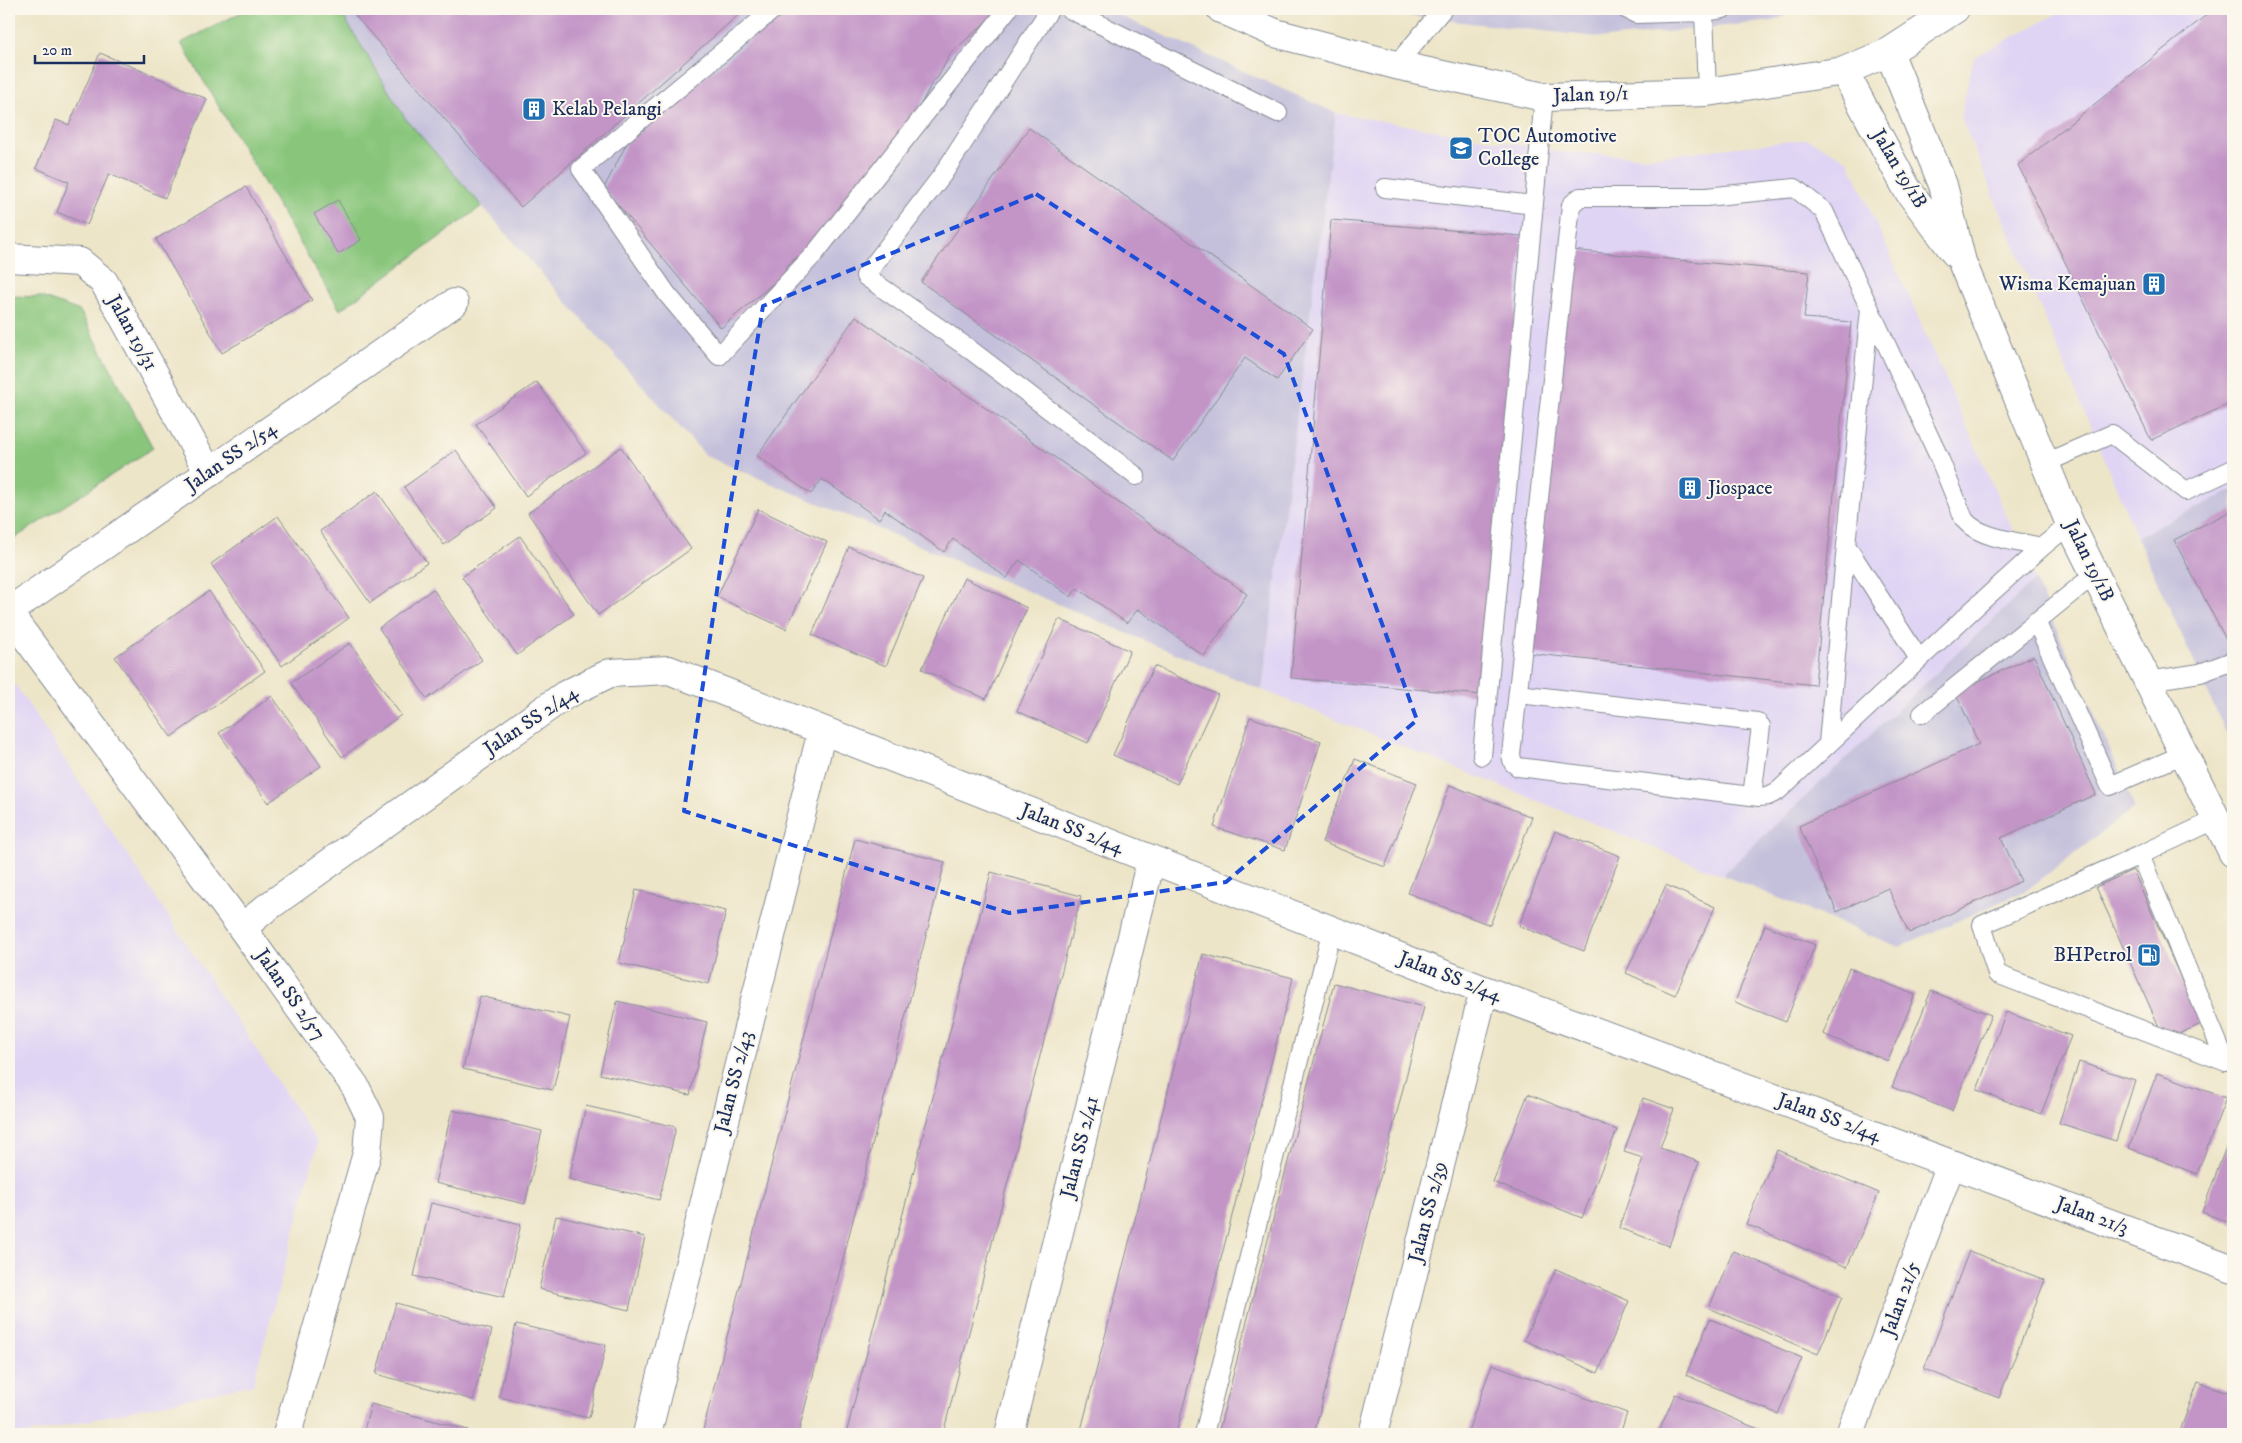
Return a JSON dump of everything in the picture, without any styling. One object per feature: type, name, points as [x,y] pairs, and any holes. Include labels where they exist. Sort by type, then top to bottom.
[{"type":"street","name":"Jalan 19/1","points":[[1221,9],[1251,15],[1275,33],[1396,65],[1544,97],[1707,92],[1844,71],[1888,52],[1955,9]]},
{"type":"street","name":"Jalan 19/1B","points":[[1888,52],[1943,185],[1962,262],[2070,524],[2233,853]]},
{"type":"street","name":"Jalan 19/1B","points":[[1844,71],[1907,190],[1962,262]]},
{"type":"street","name":"Jalan 19/31","points":[[9,258],[80,262],[104,282],[208,473]]},
{"type":"street","name":"Jalan SS 2/54","points":[[9,613],[454,303]]},
{"type":"street","name":"Jalan SS 2/57","points":[[9,613],[242,928],[355,1086],[370,1117],[367,1153],[287,1434]]},
{"type":"street","name":"Jalan SS 2/44","points":[[242,928],[565,695],[610,673],[669,670],[1484,990],[1951,1164]]},
{"type":"street","name":"Jalan SS 2/43","points":[[646,1434],[822,731]]},
{"type":"street","name":"Jalan SS 2/41","points":[[1009,1434],[1152,860]]},
{"type":"street","name":"Jalan SS 2/39","points":[[1373,1434],[1484,990]]},
{"type":"street","name":"Jalan 21/3","points":[[1951,1164],[2233,1269]]},
{"type":"street","name":"Jalan 21/5","points":[[1850,1434],[1951,1164]]},
{"type":"lane","points":[[774,9],[581,169],[666,294],[719,356],[816,252],[1008,9]]},
{"type":"lane","points":[[1050,9],[944,174],[865,276],[968,348],[1136,476]]},
{"type":"lane","points":[[1070,9],[1278,113]]},
{"type":"lane","points":[[1396,65],[1443,9]]},
{"type":"lane","points":[[1626,9],[1636,14],[1704,12],[1723,9]]},
{"type":"lane","points":[[1704,12],[1707,92]]},
{"type":"lane","points":[[1482,756],[1544,97]]},
{"type":"lane","points":[[1385,188],[1534,206]]},
{"type":"lane","points":[[2042,547],[1995,537],[1969,527],[1938,455],[1824,211],[1795,188],[1706,197],[1580,197],[1571,205],[1511,755],[1512,763],[1518,767],[1752,796],[1768,796],[1778,791],[1919,659],[2042,547],[2070,524]]},
{"type":"lane","points":[[1828,743],[1870,309]]},
{"type":"lane","points":[[2045,463],[2112,434],[2186,491],[2233,469]]},
{"type":"lane","points":[[1846,545],[1919,659]]},
{"type":"lane","points":[[1922,714],[2095,574]]},
{"type":"lane","points":[[2036,621],[2110,786],[2184,754]]},
{"type":"lane","points":[[2148,681],[2200,673],[2233,661]]},
{"type":"lane","points":[[1518,694],[1757,722],[1761,726],[1752,796]]},
{"type":"lane","points":[[2217,819],[1982,925],[1997,974],[2230,1060]]},
{"type":"lane","points":[[2140,855],[2230,1060]]},
{"type":"lane","points":[[1204,1434],[1332,930]]},
{"type":"highlighted area","points":[[1036,194],[1284,354],[1417,720],[1226,882],[1009,913],[684,811],[727,524],[763,306]]},
{"type":"shaded area","points":[[339,9],[1105,9],[1336,113],[1262,690],[706,456],[562,297],[405,118]]},
{"type":"shaded area","points":[[1344,9],[1798,9],[1774,21],[1606,38]]},
{"type":"shaded area","points":[[2066,9],[2233,9],[2233,490],[2137,537],[1960,116],[1974,57]]},
{"type":"shaded area","points":[[1336,113],[1561,152],[1652,157],[1808,139],[1848,160],[2035,580],[1722,875],[1262,690]]},
{"type":"shaded area","points":[[2233,490],[2233,748],[2137,537]]},
{"type":"shaded area","points":[[2035,580],[2135,807],[2027,890],[1899,947],[1722,875]]},
{"type":"shaded area","points":[[9,675],[318,1143],[253,1384],[27,1434],[9,1434]]},
{"type":"green space","points":[[248,9],[339,9],[405,118],[482,206],[340,310],[181,43]]},
{"type":"green space","points":[[9,296],[41,297],[80,311],[153,448],[9,542]]},
{"type":"building","name":"Kelab Pelangi","points":[[356,9],[745,9],[521,207],[352,12]]},
{"type":"building","points":[[788,9],[989,9],[994,15],[951,53],[938,77],[932,83],[876,190],[788,265],[784,274],[721,328],[604,188],[627,143]]},
{"type":"building","name":"Wisma Kemajuan","points":[[2214,9],[2233,9],[2233,402],[2151,440],[2018,165]]},
{"type":"building","points":[[100,53],[207,99],[165,198],[109,174],[87,225],[57,212],[69,182],[36,168],[56,120],[69,125]]},
{"type":"building","points":[[9,75],[14,75],[10,166],[9,166]]},
{"type":"building","points":[[1029,128],[1313,329],[1277,380],[1245,358],[1173,461],[921,282]]},
{"type":"building","points":[[246,187],[312,300],[222,353],[156,239]]},
{"type":"building","points":[[338,200],[361,240],[338,254],[314,214]]},
{"type":"building","points":[[1331,220],[1522,236],[1482,695],[1291,678]]},
{"type":"building","name":"Jiospace","points":[[1570,250],[1809,272],[1804,318],[1851,322],[1815,685],[1528,653]]},
{"type":"building","points":[[856,316],[1247,594],[1204,656],[1138,609],[1127,623],[1077,588],[1071,597],[1019,560],[1007,578],[953,539],[944,552],[885,510],[879,519],[822,479],[811,494],[757,456]]},
{"type":"building","points":[[537,382],[586,453],[526,496],[476,424]]},
{"type":"building","points":[[621,447],[691,549],[598,615],[528,513]]},
{"type":"building","points":[[456,450],[497,508],[444,545],[404,487]]},
{"type":"building","points":[[377,491],[427,563],[370,603],[320,531]]},
{"type":"building","points":[[758,509],[827,542],[786,629],[717,597]]},
{"type":"building","points":[[2233,510],[2233,653],[2174,540]]},
{"type":"building","points":[[278,516],[349,618],[282,666],[211,564]]},
{"type":"building","points":[[520,536],[574,614],[517,655],[462,577]]},
{"type":"building","points":[[849,547],[923,578],[886,666],[812,635]]},
{"type":"building","points":[[964,578],[1027,608],[986,699],[922,669]]},
{"type":"building","points":[[433,589],[482,660],[427,699],[379,628]]},
{"type":"building","points":[[209,591],[265,671],[171,737],[115,657]]},
{"type":"building","points":[[1059,619],[1130,651],[1088,743],[1017,711]]},
{"type":"building","points":[[350,643],[401,715],[342,757],[291,683]]},
{"type":"building","points":[[2034,656],[2096,794],[2001,838],[2021,881],[1909,933],[1888,888],[1837,912],[1799,826],[1979,744],[1955,692]]},
{"type":"building","points":[[1154,666],[1218,695],[1177,784],[1113,755]]},
{"type":"building","points":[[272,696],[321,766],[268,803],[219,733]]},
{"type":"building","points":[[1250,717],[1321,741],[1285,850],[1214,827]]},
{"type":"building","points":[[1355,759],[1417,783],[1385,867],[1322,842]]},
{"type":"building","points":[[1450,785],[1532,817],[1490,925],[1408,893]]},
{"type":"building","points":[[1555,831],[1620,856],[1584,951],[1519,926]]},
{"type":"building","points":[[855,839],[945,862],[798,1434],[702,1434]]},
{"type":"building","name":"BHPetrol","points":[[2133,870],[2201,1024],[2165,1040],[2096,887]]},
{"type":"building","points":[[991,872],[1081,896],[943,1434],[846,1434]]},
{"type":"building","points":[[1666,885],[1715,907],[1675,995],[1626,973]]},
{"type":"building","points":[[636,890],[726,911],[709,984],[619,963]]},
{"type":"building","points":[[1765,925],[1815,945],[1786,1022],[1735,1002]]},
{"type":"building","points":[[1203,954],[1293,978],[1176,1434],[1080,1434]]},
{"type":"building","points":[[1849,968],[1915,995],[1888,1061],[1823,1034]]},
{"type":"building","points":[[1334,983],[1424,1007],[1314,1434],[1218,1434]]},
{"type":"building","points":[[1931,991],[1991,1015],[1952,1111],[1892,1087]]},
{"type":"building","points":[[480,996],[570,1017],[553,1090],[463,1069]]},
{"type":"building","points":[[617,1001],[707,1022],[690,1095],[600,1074]]},
{"type":"building","points":[[2006,1012],[2071,1036],[2041,1114],[1977,1090]]},
{"type":"building","points":[[2079,1062],[2135,1080],[2116,1141],[2059,1123]]},
{"type":"building","points":[[2157,1073],[2226,1098],[2197,1174],[2129,1148]]},
{"type":"building","points":[[1528,1094],[1617,1130],[1582,1218],[1493,1182]]},
{"type":"building","points":[[1643,1098],[1674,1109],[1660,1148],[1699,1162],[1669,1246],[1619,1228],[1643,1158],[1624,1152]]},
{"type":"building","points":[[586,1106],[676,1127],[659,1200],[569,1179]]},
{"type":"building","points":[[452,1110],[542,1131],[525,1204],[435,1183]]},
{"type":"building","points":[[2226,1147],[2233,1150],[2233,1224],[2202,1212]]},
{"type":"building","points":[[1777,1150],[1879,1193],[1847,1267],[1746,1224]]},
{"type":"building","points":[[431,1203],[521,1224],[504,1297],[414,1276]]},
{"type":"building","points":[[556,1216],[645,1237],[629,1310],[539,1289]]},
{"type":"building","points":[[1733,1251],[1842,1297],[1818,1354],[1709,1308]]},
{"type":"building","points":[[1969,1251],[2045,1280],[1999,1398],[1924,1369]]},
{"type":"building","points":[[1556,1269],[1629,1301],[1598,1373],[1524,1340]]},
{"type":"building","points":[[396,1303],[492,1330],[473,1400],[376,1374]]},
{"type":"building","points":[[1710,1319],[1802,1358],[1778,1414],[1686,1375]]},
{"type":"building","points":[[516,1324],[606,1345],[589,1418],[499,1397]]},
{"type":"building","points":[[1492,1364],[1627,1413],[1620,1434],[1467,1434]]},
{"type":"building","points":[[2198,1382],[2233,1394],[2233,1434],[2179,1434]]},
{"type":"building","points":[[1675,1394],[1770,1434],[1658,1434]]},
{"type":"building","points":[[371,1404],[468,1430],[467,1434],[363,1434]]},
{"type":"place","name":"Kelab Pelangi","points":[[534,109]]},
{"type":"place","name":"TOC Automotive College","points":[[1461,148]]},
{"type":"place","name":"Wisma Kemajuan","points":[[2154,284]]},
{"type":"place","name":"Jiospace","points":[[1690,488]]},
{"type":"place","name":"BHPetrol","points":[[2149,955]]}]
